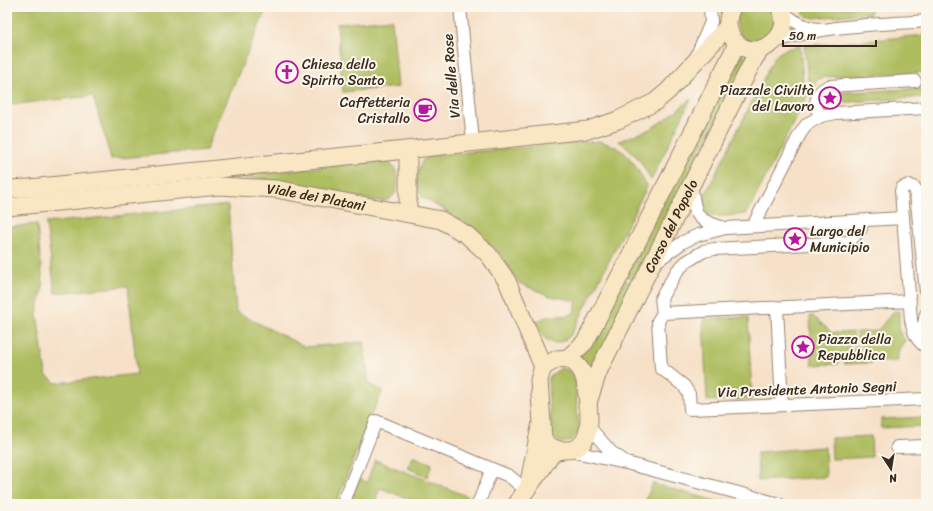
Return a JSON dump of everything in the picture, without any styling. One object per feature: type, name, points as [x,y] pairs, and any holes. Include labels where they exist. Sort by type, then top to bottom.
[{"type":"street","name":"Via delle Rose","points":[[460,7],[473,142]]},
{"type":"street","points":[[691,67],[711,22],[710,7]]},
{"type":"street","points":[[716,7],[729,18],[731,36],[737,44],[748,50],[753,50],[780,40],[821,30],[926,21]]},
{"type":"street","points":[[783,11],[800,25],[821,30]]},
{"type":"street","name":"Corso del Popolo","points":[[588,406],[598,372],[754,58],[781,33],[784,25],[783,11]]},
{"type":"street","name":"Viale dei Platani","points":[[7,188],[30,188],[408,150],[588,130],[618,120],[654,102],[668,91],[691,67],[729,18]]},
{"type":"street","name":"Corso del Popolo","points":[[568,358],[585,342],[737,44]]},
{"type":"street","points":[[821,116],[815,106],[818,95],[822,89],[829,86],[915,81]]},
{"type":"street","points":[[753,226],[800,134],[807,124],[821,116],[836,113],[926,108]]},
{"type":"street","points":[[408,150],[408,213]]},
{"type":"street","points":[[691,184],[696,213],[701,220],[726,228]]},
{"type":"street","points":[[926,292],[916,193],[915,188],[909,185],[902,188],[901,191],[911,320],[913,332],[918,341],[926,348]]},
{"type":"street","name":"Viale dei Platani","points":[[7,207],[211,187],[235,186],[276,189],[441,220],[467,235],[489,255],[507,281],[543,367]]},
{"type":"street","points":[[651,266],[683,242],[698,235],[726,228],[903,218]]},
{"type":"street","points":[[860,221],[861,229],[849,242],[714,250],[699,254],[686,262],[677,271],[662,298],[663,313],[910,301]]},
{"type":"street","points":[[778,307],[782,405]]},
{"type":"street","name":"Via Presidente Antonio Segni","points":[[663,313],[658,321],[661,368],[684,386],[689,394],[690,409],[926,399]]},
{"type":"street","points":[[926,314],[924,324],[926,330]]},
{"type":"street","points":[[523,493],[552,455],[565,450],[579,447],[587,435],[589,427],[585,380],[578,365],[568,358],[557,359],[543,367],[539,380],[543,438],[547,444],[565,450],[630,464],[779,504]]},
{"type":"street","points":[[343,504],[376,421],[509,476],[523,493]]},
{"type":"street","points":[[523,493],[541,421]]},
{"type":"street","points":[[589,427],[612,452],[630,464]]},
{"type":"street","points":[[897,447],[926,446]]},
{"type":"street","points":[[478,504],[492,469]]},
{"type":"green space","points":[[763,6],[773,14],[775,26],[773,32],[763,41],[750,41],[743,37],[738,29],[737,19],[742,10],[746,7]]},
{"type":"green space","points":[[7,7],[267,7],[206,150],[111,159],[93,96],[7,105]]},
{"type":"green space","points":[[803,7],[871,7],[871,13],[815,18],[804,15]]},
{"type":"green space","points":[[392,19],[398,87],[343,92],[337,24]]},
{"type":"green space","points":[[926,35],[926,72],[825,77],[818,79],[812,89],[808,80],[804,46]]},
{"type":"green space","points":[[800,46],[803,81],[808,94],[748,212],[745,214],[725,216],[712,216],[706,213],[701,203],[774,58],[782,51]]},
{"type":"green space","points":[[740,54],[748,57],[635,281],[626,276]]},
{"type":"green space","points":[[926,88],[926,97],[834,103],[830,101],[832,94],[835,93]]},
{"type":"green space","points":[[691,99],[651,180],[638,158],[619,141],[650,129]]},
{"type":"green space","points":[[599,141],[609,144],[624,152],[634,163],[647,187],[571,335],[562,342],[553,343],[549,342],[542,335],[539,329],[535,330],[536,322],[551,316],[564,316],[574,313],[577,301],[550,296],[519,283],[500,254],[472,227],[422,197],[417,187],[416,179],[423,160],[433,155]]},
{"type":"green space","points":[[378,161],[391,165],[396,172],[397,177],[397,187],[393,196],[385,201],[366,199],[331,190],[294,184],[248,179],[219,180],[37,197],[263,171],[264,173]]},
{"type":"green space","points":[[228,205],[236,312],[305,347],[364,342],[369,384],[383,391],[371,414],[336,504],[7,504],[7,227],[37,224],[43,286],[37,314],[46,375],[56,383],[137,374],[128,286],[55,293],[46,223]]},
{"type":"green space","points":[[625,280],[634,284],[592,373],[579,357]]},
{"type":"green space","points":[[894,311],[899,311],[899,331],[905,341],[899,350],[898,361],[879,362],[857,341],[857,332],[877,331]]},
{"type":"green space","points":[[810,316],[813,316],[832,333],[853,332],[854,340],[838,364],[812,365]]},
{"type":"green space","points":[[748,317],[752,399],[707,401],[703,319]]},
{"type":"green space","points":[[856,345],[873,363],[844,364]]},
{"type":"green space","points":[[561,368],[570,372],[575,380],[579,430],[570,441],[566,442],[558,441],[551,433],[548,381],[550,376]]},
{"type":"green space","points":[[926,417],[926,426],[881,428],[881,419]]},
{"type":"green space","points":[[871,436],[872,457],[832,459],[831,438]]},
{"type":"green space","points":[[825,447],[826,477],[758,481],[757,452]]},
{"type":"green space","points":[[413,456],[432,464],[427,477],[408,468]]},
{"type":"green space","points":[[375,460],[472,498],[470,504],[422,504],[380,488],[374,504],[349,504],[359,479],[367,482]]},
{"type":"green space","points":[[653,483],[658,485],[727,504],[644,504]]},
{"type":"place","name":"Chiesa dello Spirito Santo","points":[[287,72]]},
{"type":"place","name":"Piazzale Civiltà del Lavoro","points":[[830,98]]},
{"type":"place","name":"Caffetteria Cristallo","points":[[425,110]]},
{"type":"place","name":"Largo del Municipio","points":[[795,239]]},
{"type":"place","name":"Piazza della Repubblica","points":[[803,347]]}]
